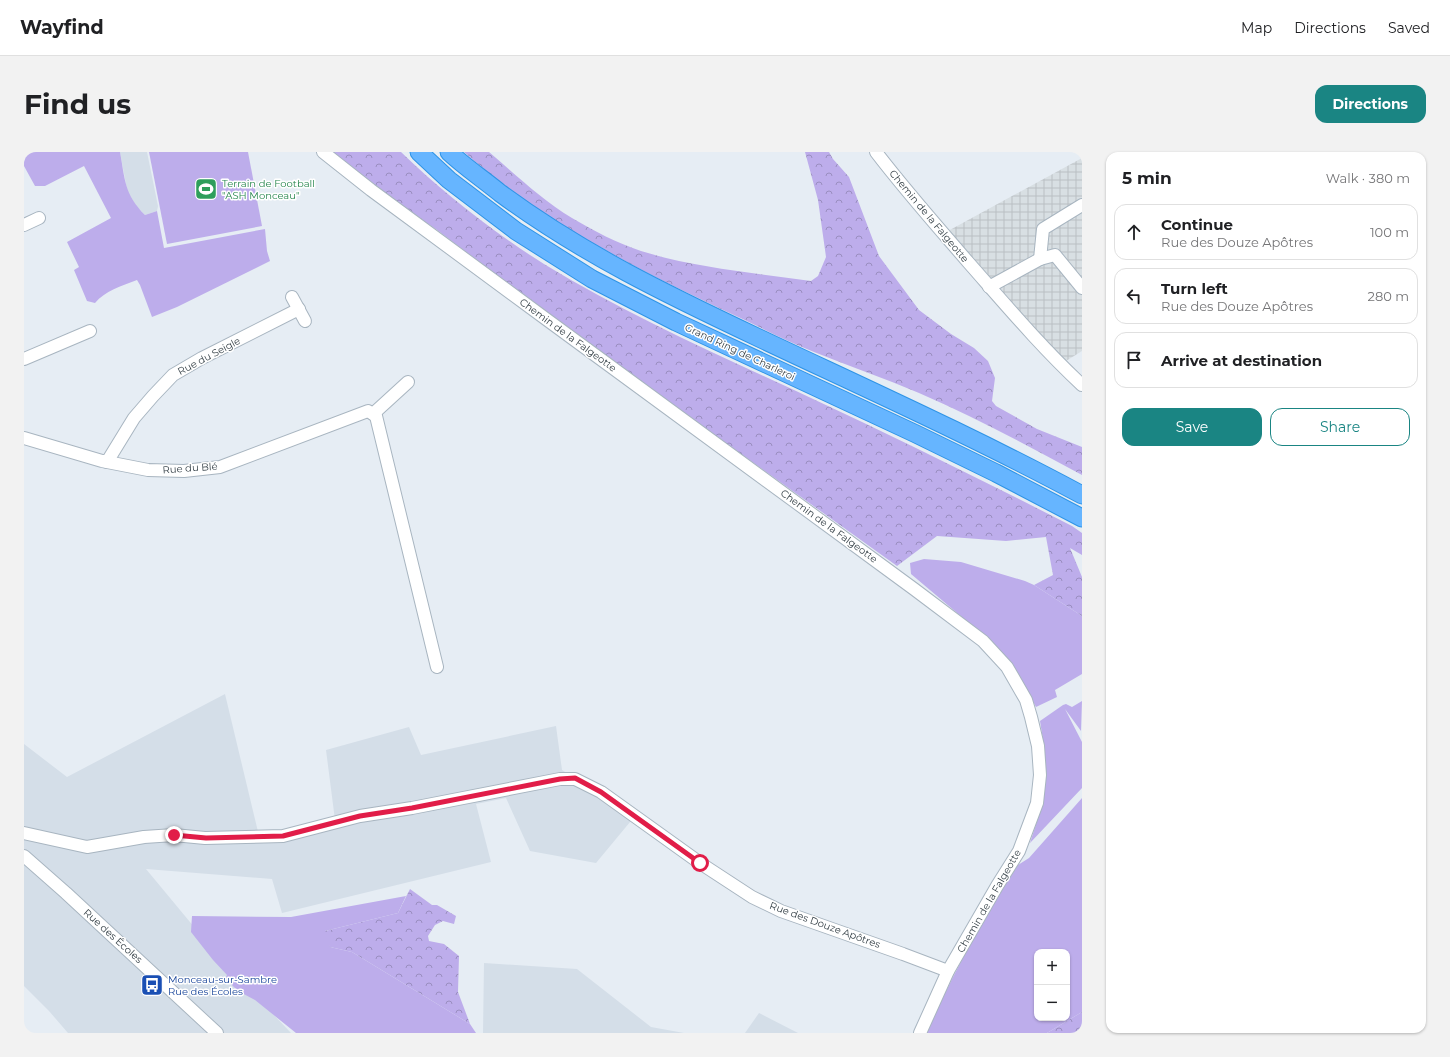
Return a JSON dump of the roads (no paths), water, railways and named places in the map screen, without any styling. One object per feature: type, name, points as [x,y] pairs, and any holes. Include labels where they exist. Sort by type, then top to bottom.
[{"type":"highway","name":"Grand Ring de Charleroi","points":[[419,152],[449,180],[516,231],[592,279],[676,322],[921,436],[1082,518]]},
{"type":"highway","name":"Grand Ring de Charleroi","points":[[449,152],[462,164],[528,213],[603,260],[682,302],[921,414],[1082,495]]},
{"type":"street","name":"Chemin de la Falgeotte","points":[[324,152],[371,190],[983,641],[1007,667],[1026,700],[1038,746],[1040,775],[1037,803],[1019,851],[948,971],[920,1033]]},
{"type":"street","name":"Chemin de la Falgeotte","points":[[876,152],[989,287],[1029,332],[1082,385]]},
{"type":"street","points":[[1040,259],[1043,229],[1082,205]]},
{"type":"street","points":[[24,225],[39,218]]},
{"type":"street","points":[[989,287],[1040,259],[1055,255],[1082,288]]},
{"type":"street","points":[[292,297],[305,321]]},
{"type":"street","name":"Rue du Seigle","points":[[107,462],[134,418],[173,375],[202,358],[299,309]]},
{"type":"street","points":[[24,359],[90,331]]},
{"type":"street","points":[[408,382],[372,414],[376,416],[437,667]]},
{"type":"street","name":"Rue du Blé","points":[[24,438],[107,462],[148,470],[184,471],[220,467],[368,411],[372,414]]},
{"type":"street","name":"Rue des Douze Apôtres","points":[[24,833],[87,847],[144,837],[174,835],[206,838],[283,836],[360,816],[412,808],[560,779],[575,778],[601,792],[700,863],[752,897],[781,911],[948,971]]},
{"type":"street","name":"Rue des Écoles","points":[[24,856],[159,978],[217,1033]]},
{"type":"place","name":"Terrain de Football \"ASH Monceau\"","points":[[206,189]]},
{"type":"place","name":"Monceau-sur-Sambre Rue des Écoles","points":[[152,985]]}]
